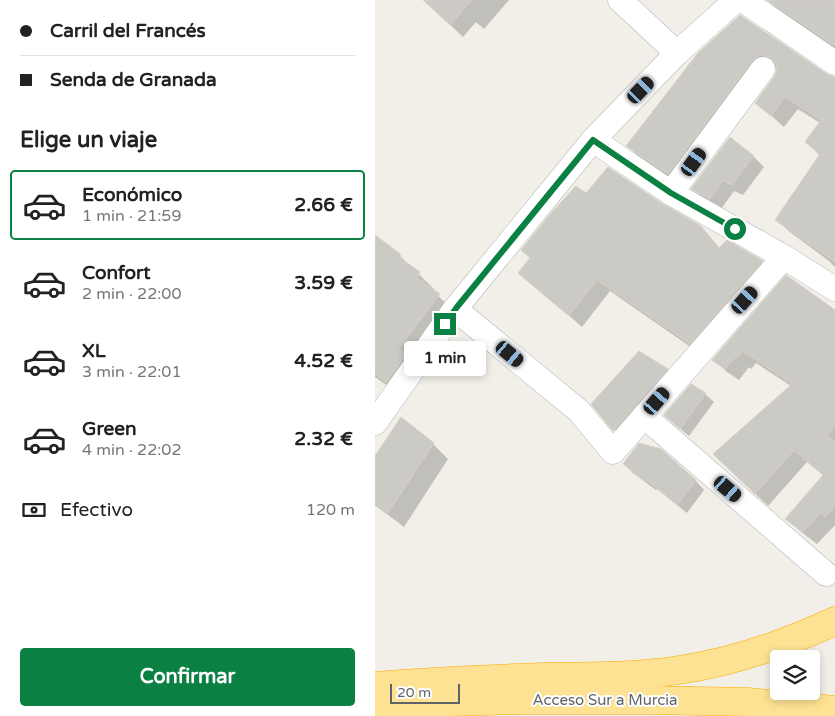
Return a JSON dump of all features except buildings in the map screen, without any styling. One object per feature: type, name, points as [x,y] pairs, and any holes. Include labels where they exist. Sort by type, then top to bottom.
[{"type":"highway","points":[[375,686],[451,679],[632,675],[679,670],[764,650],[835,621]]},
{"type":"highway","name":"Acceso Sur a Murcia","points":[[375,704],[522,700],[650,700],[748,702],[835,710]]},
{"type":"street","points":[[620,0],[677,53]]},
{"type":"street","points":[[378,414],[455,309],[593,140],[677,53],[736,0]]},
{"type":"street","points":[[743,0],[835,63]]},
{"type":"street","points":[[671,193],[763,69]]},
{"type":"street","points":[[593,140],[671,193],[784,257],[835,289]]},
{"type":"street","points":[[455,309],[579,411],[613,452],[784,257]]},
{"type":"street","points":[[644,416],[825,574]]},
{"type":"route","points":[[445,324],[593,140],[671,193],[735,229]]}]
